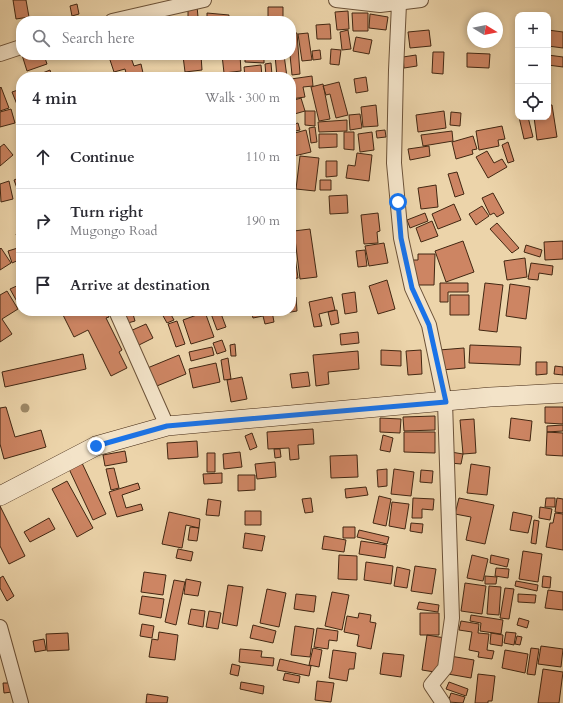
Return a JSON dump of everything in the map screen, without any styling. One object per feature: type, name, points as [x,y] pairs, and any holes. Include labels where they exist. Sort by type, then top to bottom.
[{"type":"street","points":[[134,16],[204,0]]},
{"type":"street","points":[[336,0],[380,5],[399,4],[420,0]]},
{"type":"street","points":[[399,4],[394,163],[401,238],[412,288],[429,325],[446,402],[452,618],[445,668],[431,685],[443,703]]},
{"type":"street","points":[[0,54],[16,49]]},
{"type":"street","points":[[118,316],[167,426]]},
{"type":"street","points":[[0,496],[96,446],[167,426],[563,393]]},
{"type":"street","points":[[0,627],[21,703]]},
{"type":"building","points":[[13,0],[26,0],[29,16],[16,16],[16,19]]},
{"type":"building","points":[[77,4],[79,14],[72,16],[70,6]]},
{"type":"building","points":[[197,6],[198,16],[188,16],[188,7]]},
{"type":"building","points":[[268,7],[283,7],[283,16],[268,16]]},
{"type":"building","points":[[348,11],[349,29],[337,30],[335,12]]},
{"type":"building","points":[[207,13],[229,15],[229,16],[207,16]]},
{"type":"building","points":[[352,13],[368,13],[368,31],[353,31]]},
{"type":"building","points":[[370,14],[388,17],[386,30],[369,28]]},
{"type":"building","points":[[330,24],[331,39],[317,39],[316,25]]},
{"type":"building","points":[[348,30],[351,49],[342,50],[340,32]]},
{"type":"building","points":[[429,30],[431,46],[410,48],[408,32]]},
{"type":"building","points":[[551,30],[563,32],[563,48],[551,46]]},
{"type":"building","points":[[297,33],[300,74],[296,74],[296,72],[292,72],[290,60],[296,60]]},
{"type":"building","points":[[308,33],[312,60],[302,61],[298,34]]},
{"type":"building","points":[[356,37],[372,40],[369,54],[353,51]]},
{"type":"building","points":[[331,49],[341,50],[339,65],[330,64]]},
{"type":"building","points":[[320,50],[321,59],[313,60],[312,51]]},
{"type":"building","points":[[433,52],[444,52],[443,74],[432,73]]},
{"type":"building","points":[[467,53],[490,54],[489,68],[467,67]]},
{"type":"building","points":[[416,55],[417,66],[404,68],[403,57]]},
{"type":"building","points":[[551,55],[563,57],[563,67],[551,65]]},
{"type":"building","points":[[24,60],[46,60],[47,64],[27,71]]},
{"type":"building","points":[[110,60],[132,60],[134,66],[141,64],[143,72],[126,72],[125,69],[114,72]]},
{"type":"building","points":[[184,60],[201,60],[202,70],[185,72]]},
{"type":"building","points":[[223,60],[240,60],[241,71],[224,72]]},
{"type":"building","points":[[245,60],[264,60],[264,63],[245,62]]},
{"type":"building","points":[[275,60],[285,60],[286,72],[277,72]]},
{"type":"building","points":[[271,63],[272,72],[266,72],[265,64]]},
{"type":"building","points":[[261,65],[262,72],[244,72],[244,67]]},
{"type":"building","points":[[312,76],[313,86],[303,87],[305,97],[296,98],[296,78]]},
{"type":"building","points":[[366,77],[368,91],[356,93],[354,79]]},
{"type":"building","points":[[339,82],[348,115],[336,118],[330,94],[326,95],[323,86]]},
{"type":"building","points":[[323,84],[330,119],[319,121],[311,87]]},
{"type":"building","points":[[1,87],[9,108],[0,111],[0,88]]},
{"type":"building","points":[[16,91],[16,102],[12,92]]},
{"type":"building","points":[[301,98],[305,111],[296,114],[296,100]]},
{"type":"building","points":[[376,105],[378,126],[363,127],[361,107]]},
{"type":"building","points":[[552,105],[557,137],[537,140],[534,120],[551,120]]},
{"type":"building","points":[[11,109],[15,123],[0,127],[0,112]]},
{"type":"building","points":[[305,111],[315,111],[315,126],[305,125]]},
{"type":"building","points":[[444,111],[446,128],[418,132],[416,115]]},
{"type":"building","points":[[451,112],[461,113],[460,126],[450,125]]},
{"type":"building","points":[[360,114],[362,128],[350,130],[349,115]]},
{"type":"building","points":[[347,120],[347,131],[319,132],[318,122]]},
{"type":"building","points":[[520,120],[529,120],[533,137],[524,139]]},
{"type":"building","points":[[298,123],[300,130],[296,131],[296,124]]},
{"type":"building","points":[[502,126],[505,139],[498,140],[499,146],[479,150],[476,131]]},
{"type":"building","points":[[315,127],[317,142],[311,143],[309,128]]},
{"type":"building","points":[[306,130],[311,152],[296,156],[296,133]]},
{"type":"building","points":[[385,130],[386,137],[377,138],[376,131]]},
{"type":"building","points":[[452,131],[453,141],[423,146],[421,135]]},
{"type":"building","points":[[344,132],[354,132],[354,150],[344,149]]},
{"type":"building","points":[[372,132],[374,150],[360,152],[358,134]]},
{"type":"building","points":[[319,134],[337,134],[337,147],[319,148]]},
{"type":"building","points":[[473,136],[477,149],[472,150],[473,154],[456,159],[452,142]]},
{"type":"building","points":[[508,142],[514,161],[508,163],[502,145]]},
{"type":"building","points":[[4,144],[13,155],[0,166],[0,147]]},
{"type":"building","points":[[429,146],[430,156],[410,160],[408,149]]},
{"type":"building","points":[[487,151],[494,163],[502,159],[507,167],[488,178],[476,157]]},
{"type":"building","points":[[357,153],[372,155],[369,181],[346,178],[348,165],[355,166]]},
{"type":"building","points":[[300,156],[319,158],[315,191],[296,189]]},
{"type":"building","points":[[326,161],[337,161],[337,176],[326,177]]},
{"type":"building","points":[[457,172],[464,194],[455,197],[448,174]]},
{"type":"building","points":[[320,180],[331,180],[331,190],[320,190]]},
{"type":"building","points":[[9,181],[13,199],[1,202],[0,184]]},
{"type":"building","points":[[436,185],[438,207],[421,209],[418,188]]},
{"type":"building","points":[[493,193],[504,213],[497,217],[494,213],[490,215],[482,198]]},
{"type":"building","points":[[347,195],[348,213],[330,214],[329,196]]},
{"type":"building","points":[[454,204],[461,220],[438,229],[432,214]]},
{"type":"building","points":[[482,206],[489,216],[476,225],[469,214]]},
{"type":"building","points":[[378,213],[380,231],[377,232],[378,243],[364,244],[361,215]]},
{"type":"building","points":[[425,213],[428,221],[410,228],[407,220]]},
{"type":"building","points":[[432,221],[438,236],[421,242],[416,228]]},
{"type":"building","points":[[497,223],[519,248],[512,253],[490,229]]},
{"type":"building","points":[[310,229],[317,277],[300,279],[296,247],[296,231]]},
{"type":"building","points":[[463,241],[474,272],[446,282],[435,251]]},
{"type":"building","points":[[563,241],[563,259],[545,260],[544,242]]},
{"type":"building","points":[[384,243],[388,263],[369,266],[365,246]]},
{"type":"building","points":[[526,245],[542,250],[540,257],[524,252]]},
{"type":"building","points":[[1,248],[11,263],[0,270],[0,249]]},
{"type":"building","points":[[16,249],[16,261],[12,263],[8,251]]},
{"type":"building","points":[[365,250],[367,266],[358,267],[356,251]]},
{"type":"building","points":[[418,254],[435,254],[434,285],[412,285],[413,260],[418,260]]},
{"type":"building","points":[[525,258],[527,277],[507,280],[504,261]]},
{"type":"building","points":[[531,263],[553,266],[552,275],[539,273],[538,280],[528,279]]},
{"type":"building","points":[[296,264],[298,278],[296,278]]},
{"type":"building","points":[[387,280],[395,309],[378,314],[369,286]]},
{"type":"building","points":[[440,283],[468,283],[468,292],[448,292],[448,302],[440,302]]},
{"type":"building","points":[[485,283],[503,285],[497,332],[479,330]]},
{"type":"building","points":[[510,284],[530,287],[526,319],[506,316]]},
{"type":"building","points":[[16,286],[16,300],[10,289]]},
{"type":"building","points":[[7,291],[16,306],[16,310],[2,319],[12,334],[0,342],[0,295]]},
{"type":"building","points":[[355,292],[357,312],[345,314],[342,294]]},
{"type":"building","points":[[450,295],[469,295],[469,315],[450,315]]},
{"type":"building","points":[[332,297],[335,310],[319,314],[322,326],[314,327],[309,302]]},
{"type":"building","points":[[337,310],[339,323],[331,325],[328,312]]},
{"type":"building","points":[[64,316],[108,316],[106,318],[122,350],[119,352],[127,368],[111,376],[88,330],[74,337]]},
{"type":"building","points":[[122,316],[134,316],[135,321],[124,324]]},
{"type":"building","points":[[163,316],[172,316],[174,320],[167,323]]},
{"type":"building","points":[[194,316],[206,316],[214,337],[191,344],[183,320]]},
{"type":"building","points":[[212,316],[222,316],[226,327],[217,330]]},
{"type":"building","points":[[252,316],[263,316],[253,318]]},
{"type":"building","points":[[263,316],[273,316],[274,322],[265,324]]},
{"type":"building","points":[[177,321],[185,344],[176,347],[168,324]]},
{"type":"building","points":[[146,324],[153,338],[135,347],[128,332]]},
{"type":"building","points":[[358,332],[359,343],[341,345],[340,334]]},
{"type":"building","points":[[222,340],[226,351],[217,354],[213,343]]},
{"type":"building","points":[[235,344],[236,356],[231,356],[230,345]]},
{"type":"building","points":[[470,345],[521,347],[520,365],[469,363]]},
{"type":"building","points":[[212,347],[214,355],[191,361],[189,352]]},
{"type":"building","points":[[464,348],[465,368],[441,370],[439,350]]},
{"type":"building","points":[[381,350],[401,351],[401,366],[381,365]]},
{"type":"building","points":[[421,350],[422,374],[408,375],[406,351]]},
{"type":"building","points":[[358,351],[359,369],[328,372],[329,384],[316,386],[313,355]]},
{"type":"building","points":[[83,354],[86,369],[5,387],[2,372]]},
{"type":"building","points":[[179,355],[186,374],[152,388],[145,369]]},
{"type":"building","points":[[228,358],[231,379],[224,380],[221,360]]},
{"type":"building","points":[[536,362],[547,362],[547,374],[536,375]]},
{"type":"building","points":[[216,363],[220,382],[193,388],[189,369]]},
{"type":"building","points":[[555,366],[563,367],[563,375],[554,374]]},
{"type":"building","points":[[308,372],[310,386],[292,388],[290,374]]},
{"type":"building","points":[[242,377],[247,399],[231,402],[227,380]]},
{"type":"building","points":[[6,407],[15,437],[41,430],[46,447],[4,459],[0,444],[0,408]]},
{"type":"building","points":[[545,407],[563,407],[563,424],[545,423]]},
{"type":"building","points":[[435,416],[435,430],[404,431],[403,417]]},
{"type":"building","points":[[380,418],[401,419],[400,433],[380,432]]},
{"type":"building","points":[[511,418],[532,421],[530,441],[509,438]]},
{"type":"building","points":[[474,419],[476,453],[463,454],[460,420]]},
{"type":"building","points":[[563,425],[563,431],[547,432],[547,426]]},
{"type":"building","points":[[313,429],[314,444],[298,445],[299,459],[290,460],[289,448],[268,449],[267,432]]},
{"type":"building","points":[[404,432],[435,432],[435,453],[404,452]]},
{"type":"building","points":[[547,432],[563,433],[563,456],[546,455]]},
{"type":"building","points":[[252,433],[257,447],[250,450],[245,436]]},
{"type":"building","points":[[383,435],[393,438],[390,452],[380,450]]},
{"type":"building","points":[[197,441],[198,457],[168,459],[167,443]]},
{"type":"building","points":[[274,449],[280,449],[281,457],[275,458]]},
{"type":"building","points":[[125,451],[127,462],[105,466],[103,455]]},
{"type":"building","points":[[240,452],[242,467],[224,469],[223,454]]},
{"type":"building","points":[[451,452],[463,454],[461,464],[450,463]]},
{"type":"building","points":[[207,453],[215,453],[215,472],[207,472]]},
{"type":"building","points":[[357,455],[358,477],[331,478],[330,456]]},
{"type":"building","points":[[275,462],[276,477],[257,479],[255,464]]},
{"type":"building","points":[[82,463],[106,514],[93,520],[69,469]]},
{"type":"building","points":[[471,464],[490,467],[487,495],[467,493]]},
{"type":"building","points":[[114,468],[119,488],[111,490],[106,469]]},
{"type":"building","points":[[387,469],[387,486],[378,487],[377,470]]},
{"type":"building","points":[[394,469],[414,472],[411,496],[391,494]]},
{"type":"building","points":[[421,470],[433,471],[432,483],[420,482]]},
{"type":"building","points":[[222,473],[222,483],[204,484],[203,474]]},
{"type":"building","points":[[238,475],[255,475],[255,490],[238,491]]},
{"type":"building","points":[[67,481],[93,528],[77,537],[52,489]]},
{"type":"building","points":[[138,483],[140,489],[122,495],[126,508],[141,504],[143,510],[117,517],[109,492]]},
{"type":"building","points":[[366,487],[368,495],[346,498],[345,489]]},
{"type":"building","points":[[379,496],[391,499],[386,526],[373,523]]},
{"type":"building","points":[[311,498],[313,512],[305,513],[302,499]]},
{"type":"building","points":[[413,498],[434,499],[433,510],[422,509],[422,518],[412,518]]},
{"type":"building","points":[[459,498],[494,505],[485,544],[466,540],[471,517],[455,514]]},
{"type":"building","points":[[546,498],[555,498],[555,507],[545,507]]},
{"type":"building","points":[[557,498],[563,499],[563,513],[555,512]]},
{"type":"building","points":[[208,499],[221,501],[219,516],[206,515]]},
{"type":"building","points":[[392,502],[409,504],[405,529],[389,526]]},
{"type":"building","points":[[0,506],[25,556],[9,564],[0,546]]},
{"type":"building","points":[[540,507],[552,509],[550,520],[539,518]]},
{"type":"building","points":[[245,511],[261,511],[261,525],[245,525]]},
{"type":"building","points":[[169,512],[200,519],[199,528],[186,525],[182,548],[162,544]]},
{"type":"building","points":[[513,512],[532,516],[528,533],[510,530]]},
{"type":"building","points":[[555,513],[563,514],[563,550],[546,547],[550,523],[553,523]]},
{"type":"building","points":[[49,518],[55,529],[30,542],[24,532]]},
{"type":"building","points":[[534,520],[539,521],[536,544],[531,543]]},
{"type":"building","points":[[411,523],[423,524],[422,533],[410,531]]},
{"type":"building","points":[[190,527],[199,528],[197,541],[188,540]]},
{"type":"building","points":[[343,527],[355,527],[355,538],[343,538]]},
{"type":"building","points":[[359,530],[389,537],[387,544],[357,537]]},
{"type":"building","points":[[245,533],[265,536],[262,551],[243,548]]},
{"type":"building","points":[[324,536],[346,540],[344,552],[322,549]]},
{"type":"building","points":[[361,541],[387,545],[385,558],[359,554]]},
{"type":"building","points":[[178,549],[193,552],[191,561],[176,558]]},
{"type":"building","points":[[523,551],[542,554],[538,582],[519,579]]},
{"type":"building","points":[[339,555],[357,556],[357,580],[338,579]]},
{"type":"building","points":[[472,555],[488,559],[483,581],[467,578]]},
{"type":"building","points":[[491,555],[509,559],[507,567],[490,563]]},
{"type":"building","points":[[366,562],[393,566],[391,584],[364,580]]},
{"type":"building","points":[[415,566],[436,569],[432,594],[411,591]]},
{"type":"building","points":[[397,567],[410,570],[407,588],[394,586]]},
{"type":"building","points":[[496,568],[509,569],[508,578],[495,576]]},
{"type":"building","points":[[144,572],[166,575],[163,595],[141,592]]},
{"type":"building","points":[[3,576],[14,596],[7,601],[0,588],[0,578]]},
{"type":"building","points":[[485,576],[497,577],[496,584],[485,584]]},
{"type":"building","points":[[543,576],[551,577],[550,588],[542,587]]},
{"type":"building","points":[[186,579],[201,582],[198,596],[184,594]]},
{"type":"building","points":[[174,580],[185,582],[176,625],[165,622]]},
{"type":"building","points":[[516,581],[538,585],[537,591],[515,586]]},
{"type":"building","points":[[465,583],[486,586],[482,614],[461,611]]},
{"type":"building","points":[[228,585],[243,587],[237,626],[222,623]]},
{"type":"building","points":[[489,586],[501,587],[499,615],[487,614]]},
{"type":"building","points":[[505,588],[514,589],[509,619],[500,618]]},
{"type":"building","points":[[267,589],[286,593],[279,627],[260,623]]},
{"type":"building","points":[[548,590],[563,592],[563,610],[545,608]]},
{"type":"building","points":[[332,592],[349,595],[342,630],[325,626]]},
{"type":"building","points":[[296,594],[316,596],[314,612],[294,609]]},
{"type":"building","points":[[518,594],[536,595],[535,603],[518,602]]},
{"type":"building","points":[[142,596],[164,599],[161,618],[139,614]]},
{"type":"building","points":[[419,602],[439,605],[438,612],[417,609]]},
{"type":"building","points":[[191,609],[205,611],[203,627],[188,624]]},
{"type":"building","points":[[209,611],[221,613],[218,629],[206,627]]},
{"type":"building","points":[[359,613],[371,615],[370,622],[376,623],[371,649],[357,646],[359,635],[344,632],[347,616],[358,618]]},
{"type":"building","points":[[420,613],[439,613],[439,635],[420,635]]},
{"type":"building","points":[[471,615],[503,620],[501,634],[480,631],[481,623],[470,621]]},
{"type":"building","points":[[519,618],[529,621],[527,628],[517,625]]},
{"type":"building","points":[[461,621],[479,624],[478,633],[489,634],[487,650],[494,651],[492,659],[478,657],[479,652],[469,650],[472,632],[459,630]]},
{"type":"building","points":[[142,624],[154,626],[152,638],[140,636]]},
{"type":"building","points":[[253,625],[276,631],[273,643],[250,638]]},
{"type":"building","points":[[295,626],[314,629],[310,657],[291,655]]},
{"type":"building","points":[[317,628],[338,631],[337,641],[329,640],[328,649],[314,647]]},
{"type":"building","points":[[159,632],[178,635],[175,660],[149,657],[152,639],[158,640]]},
{"type":"building","points":[[506,632],[516,633],[514,645],[504,643]]},
{"type":"building","points":[[68,633],[69,650],[47,651],[46,634]]},
{"type":"building","points":[[491,633],[503,635],[502,646],[490,644]]},
{"type":"building","points":[[427,635],[445,638],[441,673],[422,670]]},
{"type":"building","points":[[517,636],[522,637],[520,645],[515,644]]},
{"type":"building","points":[[44,639],[46,650],[35,652],[33,641]]},
{"type":"building","points":[[541,646],[563,649],[561,667],[538,664]]},
{"type":"building","points":[[313,648],[322,650],[319,667],[309,665]]},
{"type":"building","points":[[531,648],[539,649],[535,675],[527,674]]},
{"type":"building","points":[[240,649],[262,651],[261,657],[274,658],[273,666],[239,662]]},
{"type":"building","points":[[333,650],[356,653],[354,669],[349,669],[347,681],[329,678]]},
{"type":"building","points":[[505,650],[528,654],[525,673],[502,668]]},
{"type":"building","points":[[383,653],[404,655],[401,677],[380,674]]},
{"type":"building","points":[[450,656],[474,660],[471,678],[448,674]]},
{"type":"building","points":[[280,659],[311,666],[309,676],[277,670]]},
{"type":"building","points":[[232,664],[240,666],[238,676],[230,674]]},
{"type":"building","points":[[543,669],[563,672],[559,703],[538,703]]},
{"type":"building","points":[[285,673],[300,676],[299,683],[283,680]]},
{"type":"building","points":[[478,674],[495,676],[492,701],[488,701],[488,703],[475,703]]},
{"type":"building","points":[[317,681],[334,683],[331,702],[315,700]]},
{"type":"building","points":[[241,682],[264,686],[263,694],[240,689]]},
{"type":"building","points":[[449,682],[468,689],[466,696],[446,689]]},
{"type":"building","points":[[3,683],[11,683],[12,692],[4,693]]},
{"type":"building","points":[[451,693],[465,697],[463,703],[448,702]]},
{"type":"building","points":[[147,694],[168,697],[167,703],[146,703]]},
{"type":"route","points":[[96,446],[125,436],[167,426],[446,402],[429,325],[412,288],[401,238],[398,202]]}]
